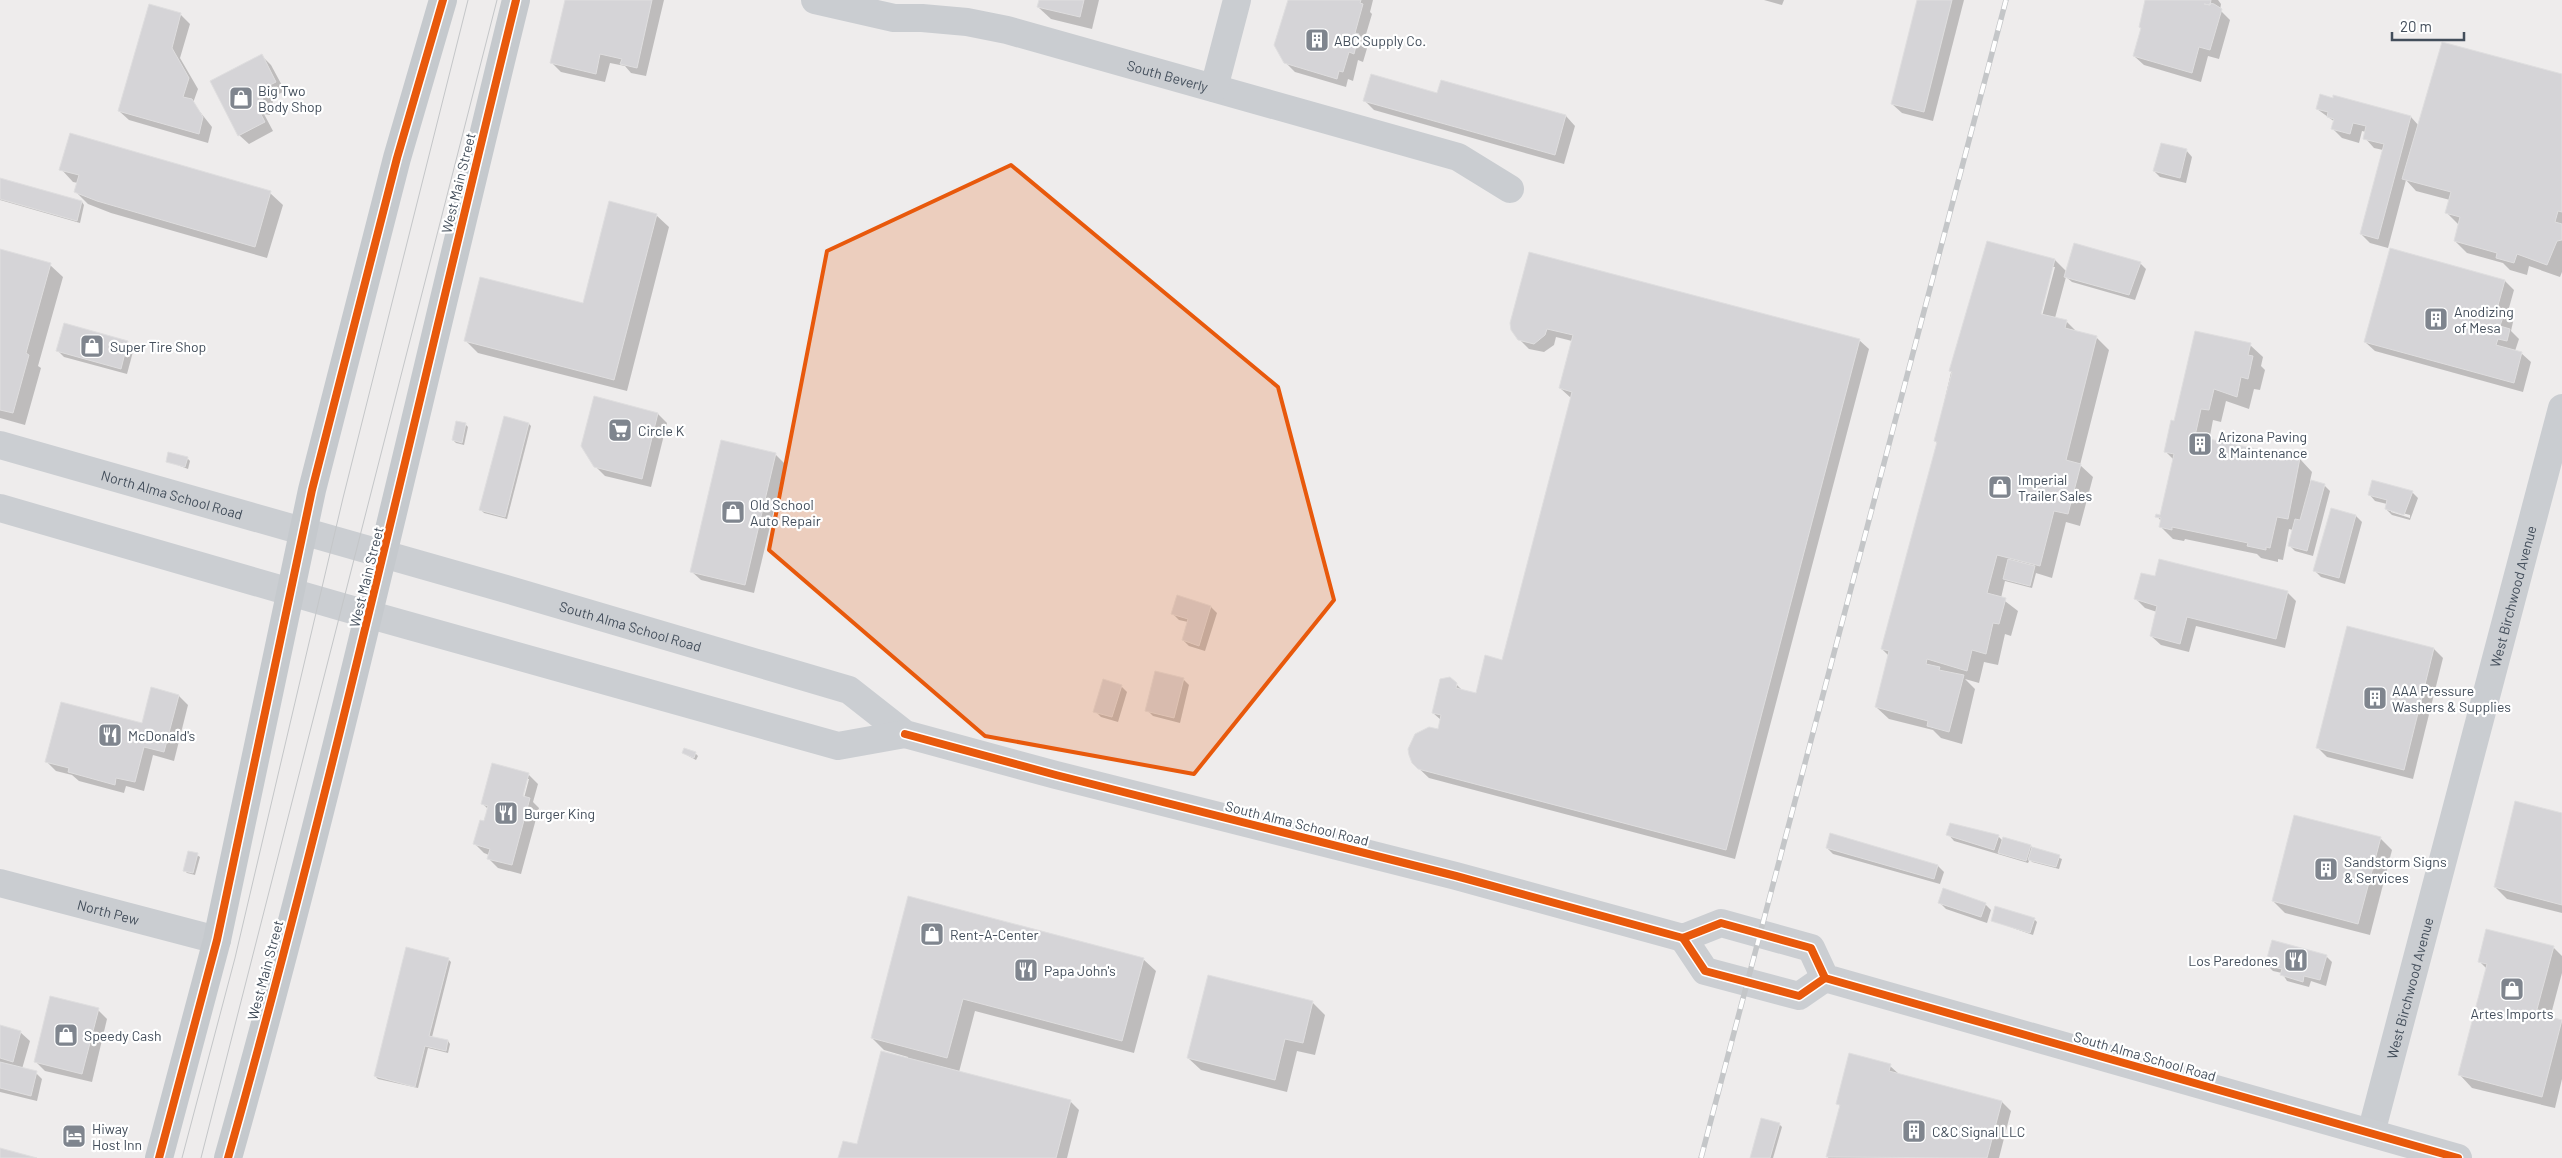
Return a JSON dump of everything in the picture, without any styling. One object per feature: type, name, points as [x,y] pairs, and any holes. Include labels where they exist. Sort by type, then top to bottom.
[{"type":"main road","points":[[160,1158],[217,940],[304,530],[393,176],[442,0]]},
{"type":"main road","name":"West Main Street","points":[[228,1158],[385,554],[455,249],[516,0]]},
{"type":"main road","name":"North Alma School Road","points":[[0,445],[345,542]]},
{"type":"main road","points":[[0,508],[291,592]]},
{"type":"main road","name":"South Alma School Road","points":[[345,542],[849,690],[906,734],[1056,775],[1456,876],[1683,938]]},
{"type":"main road","name":"South Alma School Road","points":[[291,592],[838,746],[906,734]]},
{"type":"main road","points":[[1721,923],[1811,948],[1825,978],[1800,996],[1705,971],[1683,938],[1721,923]]},
{"type":"main road","name":"South Alma School Road","points":[[1825,978],[2458,1158]]},
{"type":"street","name":"South Beverly","points":[[815,0],[894,18],[922,18],[967,22],[1007,30],[1458,157],[1510,189]]},
{"type":"street","points":[[1214,88],[1237,0]]},
{"type":"street","name":"West Birchwood Avenue","points":[[2371,1133],[2562,408]]},
{"type":"street","name":"North Pew","points":[[0,883],[217,940]]},
{"type":"highlighted area","points":[[1011,165],[1278,387],[1334,600],[1194,774],[985,736],[769,550],[827,251]]},
{"type":"building","points":[[565,0],[652,0],[637,68],[620,64],[622,59],[600,54],[596,74],[550,63]]},
{"type":"building","points":[[1039,0],[1084,0],[1080,17],[1037,7]]},
{"type":"building","name":"ABC Supply Co.","points":[[1288,0],[1361,0],[1360,3],[1363,4],[1355,33],[1359,34],[1354,54],[1349,52],[1343,72],[1339,71],[1337,79],[1284,63],[1274,45]]},
{"type":"building","points":[[1917,0],[1952,0],[1924,112],[1891,104]]},
{"type":"building","points":[[2145,0],[2211,0],[2210,3],[2222,9],[2210,50],[2199,47],[2192,73],[2133,56],[2141,28],[2139,27]]},
{"type":"building","points":[[149,4],[181,13],[172,48],[189,78],[183,97],[192,99],[203,117],[199,134],[118,111]]},
{"type":"building","points":[[2442,42],[2562,74],[2562,212],[2558,211],[2555,222],[2562,224],[2562,240],[2557,241],[2547,265],[2517,254],[2514,263],[2496,258],[2497,253],[2454,241],[2460,217],[2445,213],[2451,192],[2402,179]]},
{"type":"building","name":"Big Two Body Shop","points":[[262,54],[276,82],[262,89],[265,90],[260,107],[256,105],[265,122],[238,136],[210,81]]},
{"type":"building","points":[[1371,74],[1437,93],[1441,80],[1566,115],[1555,155],[1363,101]]},
{"type":"building","points":[[2320,94],[2333,98],[2333,95],[2411,116],[2378,239],[2360,234],[2384,144],[2363,139],[2366,126],[2353,123],[2350,134],[2331,129],[2334,119],[2327,117],[2328,112],[2316,109]]},
{"type":"building","points":[[70,133],[271,191],[255,247],[97,201],[74,192],[79,175],[59,170]]},
{"type":"building","points":[[2161,143],[2187,149],[2180,178],[2153,171]]},
{"type":"building","points":[[0,178],[82,201],[77,221],[0,199]]},
{"type":"building","points":[[609,201],[657,214],[614,380],[464,341],[480,277],[583,303]]},
{"type":"building","name":"Imperial Trailer Sales","points":[[1987,241],[2055,259],[2041,314],[2067,320],[2065,328],[2097,336],[2066,460],[2081,464],[2068,514],[2054,511],[2040,566],[1997,555],[1987,593],[2006,598],[1999,624],[1993,623],[1986,654],[1972,650],[1967,671],[1927,659],[1926,664],[1940,667],[1939,670],[1964,675],[1949,732],[1927,726],[1928,721],[1875,707],[1889,651],[1881,649],[1937,442],[1934,441],[1952,372],[1949,371]]},
{"type":"building","points":[[2074,243],[2141,262],[2129,295],[2064,277]]},
{"type":"building","name":"Anodizing of Mesa","points":[[2390,248],[2505,280],[2497,309],[2505,311],[2500,326],[2510,329],[2507,341],[2498,339],[2496,345],[2522,352],[2514,383],[2364,342]]},
{"type":"building","points":[[0,249],[51,263],[26,353],[29,355],[13,413],[0,410]]},
{"type":"building","points":[[1529,252],[1860,339],[1726,850],[1418,769],[1412,763],[1409,755],[1408,749],[1415,734],[1429,727],[1438,729],[1441,715],[1432,713],[1440,679],[1450,677],[1457,683],[1456,688],[1476,693],[1485,655],[1502,660],[1572,392],[1559,388],[1573,335],[1547,329],[1545,335],[1534,344],[1518,340],[1511,330],[1510,323]]},
{"type":"building","name":"Super Tire Shop","points":[[64,323],[128,341],[121,369],[56,351]]},
{"type":"building","name":"Arizona Paving & Maintenance","points":[[2195,331],[2251,343],[2248,355],[2253,356],[2248,379],[2241,377],[2237,397],[2214,389],[2209,410],[2201,409],[2195,436],[2300,458],[2288,519],[2277,517],[2270,548],[2266,547],[2266,550],[2247,546],[2248,543],[2172,527],[2172,530],[2159,527],[2161,518],[2155,517],[2156,514],[2160,515],[2174,454],[2164,452],[2171,420],[2174,421]]},
{"type":"building","name":"Circle K","points":[[594,396],[658,413],[642,479],[594,467],[581,446]]},
{"type":"building","points":[[504,416],[529,423],[505,517],[479,510]]},
{"type":"building","points":[[456,421],[466,423],[462,443],[452,440]]},
{"type":"building","name":"Old School Auto Repair","points":[[721,440],[776,453],[745,585],[690,572]]},
{"type":"building","points":[[168,452],[188,457],[185,467],[166,462]]},
{"type":"building","points":[[2311,480],[2325,484],[2307,551],[2288,546],[2295,519],[2300,520]]},
{"type":"building","points":[[2372,480],[2413,491],[2404,515],[2385,509],[2387,500],[2368,495]]},
{"type":"building","points":[[2331,508],[2356,515],[2339,578],[2313,571]]},
{"type":"building","points":[[2008,559],[2035,566],[2030,586],[2003,579]]},
{"type":"building","points":[[2159,559],[2288,591],[2276,639],[2187,617],[2180,644],[2150,636],[2157,606],[2134,599],[2141,573],[2155,576]]},
{"type":"building","points":[[1177,595],[1211,606],[1199,646],[1182,640],[1188,619],[1171,614]]},
{"type":"building","name":"AAA Pressure Washers & Supplies","points":[[2347,626],[2434,648],[2404,770],[2316,748]]},
{"type":"building","points":[[1155,671],[1184,678],[1174,718],[1145,711]]},
{"type":"building","points":[[1103,679],[1122,685],[1112,717],[1093,712]]},
{"type":"building","name":"McDonald's","points":[[151,687],[179,695],[164,752],[144,747],[135,782],[116,778],[115,785],[68,772],[69,768],[45,762],[61,702],[142,723]]},
{"type":"building","points":[[684,748],[696,752],[694,758],[682,753]]},
{"type":"building","name":"Burger King","points":[[492,763],[529,773],[523,796],[530,798],[512,865],[487,859],[490,849],[473,844],[480,820],[484,821],[488,806],[481,804]]},
{"type":"building","points":[[2515,801],[2562,813],[2562,905],[2494,887]]},
{"type":"building","name":"Sandstorm Signs & Services","points":[[2294,815],[2381,837],[2358,924],[2272,901]]},
{"type":"building","points":[[1950,823],[1999,835],[1994,850],[1946,835]]},
{"type":"building","points":[[1830,833],[1938,865],[1934,879],[1826,848]]},
{"type":"building","points":[[2003,837],[2031,845],[2026,861],[1998,853]]},
{"type":"building","points":[[2032,847],[2060,855],[2056,867],[2028,860]]},
{"type":"building","points":[[188,851],[198,853],[193,873],[183,871]]},
{"type":"building","points":[[1943,888],[1986,903],[1981,917],[1938,903]]},
{"type":"building","points":[[908,896],[1144,958],[1122,1041],[963,999],[947,1058],[871,1038]]},
{"type":"building","points":[[1995,906],[2035,918],[2030,933],[1991,921]]},
{"type":"building","name":"Artes Imports","points":[[2486,929],[2554,946],[2536,1013],[2562,1020],[2542,1097],[2458,1075],[2487,964],[2478,962]]},
{"type":"building","name":"Los Paredones","points":[[2272,940],[2327,955],[2320,980],[2304,976],[2303,982],[2280,975],[2282,969],[2265,965]]},
{"type":"building","points":[[406,947],[449,958],[429,1036],[448,1040],[446,1051],[425,1046],[415,1087],[374,1076]]},
{"type":"building","points":[[1208,975],[1313,1001],[1303,1043],[1285,1039],[1275,1080],[1187,1058]]},
{"type":"building","name":"Speedy Cash","points":[[50,996],[99,1008],[82,1074],[34,1062]]},
{"type":"building","points":[[0,1025],[21,1031],[13,1062],[0,1058]]},
{"type":"building","points":[[881,1051],[1071,1100],[1056,1158],[838,1158],[843,1141],[857,1144]]},
{"type":"building","name":"C&C Signal LLC","points":[[1849,1053],[1891,1064],[1889,1071],[2002,1101],[1987,1158],[1826,1157],[1840,1105],[1836,1104]]},
{"type":"building","points":[[0,1062],[37,1071],[31,1096],[0,1088]]},
{"type":"building","points":[[1761,1118],[1780,1123],[1770,1158],[1750,1158]]},
{"type":"building","points":[[0,1148],[37,1158],[0,1158]]},
{"type":"tram line","points":[[182,1158],[235,958],[343,498],[468,0]]},
{"type":"tram line","points":[[201,1158],[497,0]]},
{"type":"railway","points":[[1701,1158],[2006,0]]},
{"type":"cycle path","points":[[159,1158],[217,940],[312,490],[397,158],[443,0]]},
{"type":"cycle path","points":[[228,1158],[342,725],[516,0]]},
{"type":"cycle path","points":[[905,734],[1056,775],[1456,876],[1683,938],[1721,923],[1811,948],[1825,978],[2458,1158]]},
{"type":"cycle path","points":[[1683,938],[1705,971],[1799,996],[1825,978]]},
{"type":"place","name":"ABC Supply Co.","points":[[1317,40]]},
{"type":"place","name":"Big Two Body Shop","points":[[241,98]]},
{"type":"place","name":"Anodizing of Mesa","points":[[2436,319]]},
{"type":"place","name":"Super Tire Shop","points":[[92,346]]},
{"type":"place","name":"Circle K","points":[[620,430]]},
{"type":"place","name":"Arizona Paving & Maintenance","points":[[2200,444]]},
{"type":"place","name":"Imperial Trailer Sales","points":[[2000,487]]},
{"type":"place","name":"Old School Auto Repair","points":[[733,512]]},
{"type":"place","name":"AAA Pressure Washers & Supplies","points":[[2375,698]]},
{"type":"place","name":"McDonald's","points":[[110,735]]},
{"type":"place","name":"Burger King","points":[[506,813]]},
{"type":"place","name":"Sandstorm Signs & Services","points":[[2326,869]]},
{"type":"place","name":"Rent-A-Center","points":[[932,934]]},
{"type":"place","name":"Los Paredones","points":[[2296,960]]},
{"type":"place","name":"Papa John's","points":[[1026,970]]},
{"type":"place","name":"Artes Imports","points":[[2512,989]]},
{"type":"place","name":"Speedy Cash","points":[[66,1035]]},
{"type":"place","name":"C&C Signal LLC","points":[[1914,1131]]},
{"type":"place","name":"Hiway Host Inn","points":[[74,1136]]}]
